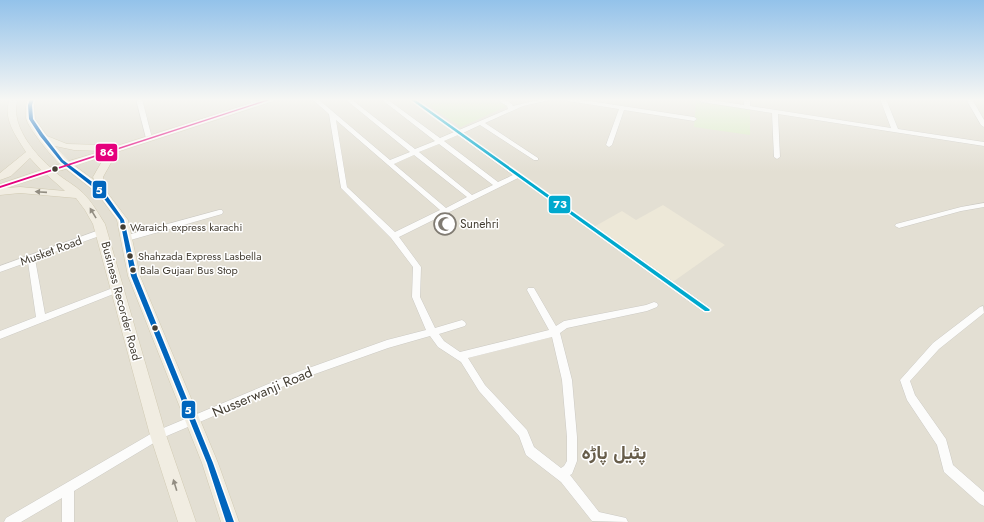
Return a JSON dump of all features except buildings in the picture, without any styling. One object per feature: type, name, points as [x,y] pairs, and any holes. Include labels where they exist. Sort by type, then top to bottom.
[{"type":"main road","name":"Business Recorder Road","points":[[15,123],[16,129],[36,160],[62,184],[79,195],[90,208],[102,232],[158,435],[187,522]]},
{"type":"main road","name":"Business Recorder Road","points":[[34,123],[41,135],[65,163],[101,191],[122,220],[134,276],[192,422],[210,463],[230,522]]},
{"type":"main road","points":[[65,163],[103,148],[148,136],[186,123]]},
{"type":"main road","points":[[41,135],[54,144],[68,148],[103,148]]},
{"type":"main road","points":[[0,182],[113,150],[148,136]]},
{"type":"main road","points":[[101,191],[98,177],[113,150]]},
{"type":"main road","points":[[0,177],[12,169],[30,152]]},
{"type":"main road","points":[[0,187],[46,169]]},
{"type":"main road","points":[[0,192],[20,190],[79,195]]},
{"type":"street","points":[[145,123],[148,136]]},
{"type":"street","points":[[334,123],[344,188],[394,236],[417,267],[416,297],[432,332],[441,344],[464,358],[482,388],[523,433],[530,451],[561,475],[596,517],[622,522]]},
{"type":"street","points":[[344,123],[445,211]]},
{"type":"street","points":[[378,123],[472,198]]},
{"type":"street","points":[[417,123],[498,185]]},
{"type":"street","points":[[446,123],[707,310]]},
{"type":"street","points":[[390,163],[479,123]]},
{"type":"street","points":[[481,123],[536,159]]},
{"type":"street","points":[[609,145],[616,123]]},
{"type":"street","points":[[775,123],[777,158]]},
{"type":"street","points":[[853,123],[984,144]]},
{"type":"street","points":[[892,123],[895,130]]},
{"type":"street","points":[[394,236],[518,175]]},
{"type":"street","points":[[899,226],[960,209],[984,205]]},
{"type":"street","points":[[127,238],[219,212]]},
{"type":"street","name":"Musket Road","points":[[0,269],[102,232]]},
{"type":"street","points":[[31,258],[41,318]]},
{"type":"street","points":[[0,334],[118,289]]},
{"type":"street","points":[[531,290],[555,332],[567,380],[572,437],[572,461],[568,470],[561,475]]},
{"type":"street","points":[[459,356],[555,332],[564,325],[647,308],[654,305]]},
{"type":"street","points":[[983,309],[936,346],[905,380],[911,397],[942,443],[948,468],[984,500]]},
{"type":"street","name":"Nusserwanji Road","points":[[10,522],[158,435],[192,422],[295,377],[387,344],[462,324]]},
{"type":"street","points":[[68,489],[68,522]]},
{"type":"shaded area","points":[[0,123],[984,123],[984,522],[0,522]]},
{"type":"shaded area","points":[[663,205],[725,245],[670,284],[592,228],[622,211],[636,220]]},
{"type":"green space","points":[[456,123],[469,123],[461,127]]},
{"type":"green space","points":[[694,123],[750,123],[750,135],[694,127]]},
{"type":"transit line","name":"5","points":[[34,123],[62,161],[101,191],[122,220],[134,276],[210,463],[230,522]]},
{"type":"transit line","name":"86","points":[[0,187],[196,123]]},
{"type":"transit line","name":"73","points":[[446,123],[707,310]]},
{"type":"place","name":"Sunehri","points":[[445,224]]},
{"type":"place","name":"Waraich express karachi","points":[[123,227]]},
{"type":"place","name":"Shahzada Express Lasbella","points":[[130,256]]},
{"type":"place","name":"Bala Gujaar Bus Stop","points":[[133,270]]},
{"type":"district","name":"پٹیل پاڑہ","points":[[614,452]]}]
